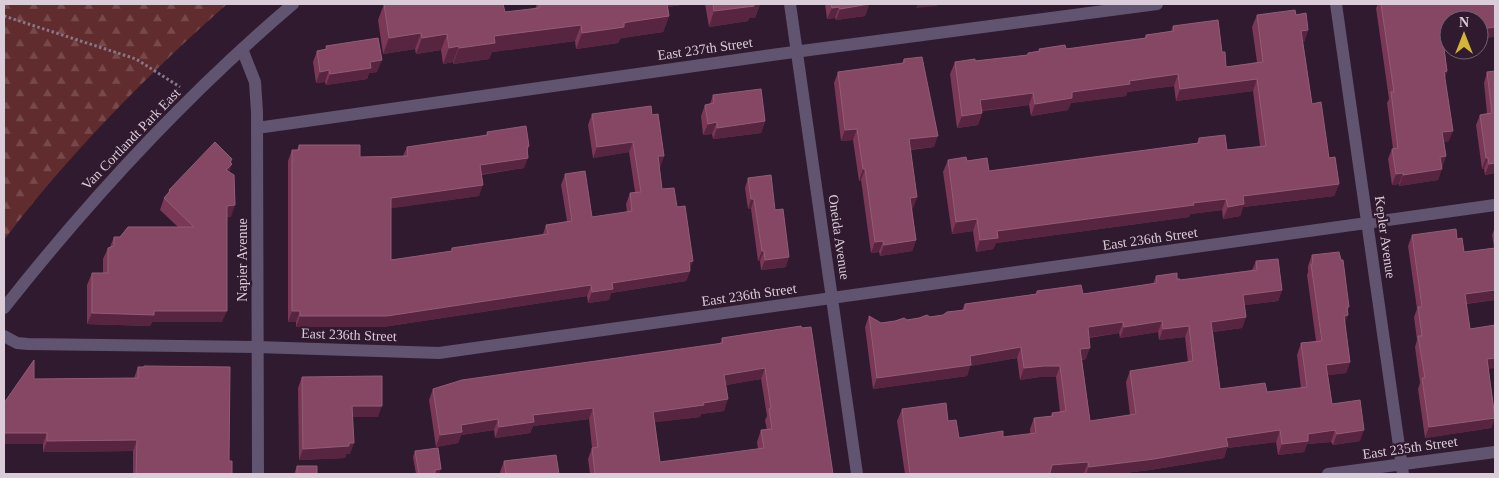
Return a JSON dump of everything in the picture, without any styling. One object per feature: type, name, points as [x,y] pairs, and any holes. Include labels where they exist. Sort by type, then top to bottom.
[{"type":"street","name":"Van Cortlandt Park East","points":[[4,308],[87,206],[160,128],[242,49],[293,4]]},
{"type":"street","name":"Oneida Avenue","points":[[790,4],[857,474]]},
{"type":"street","name":"East 237th Street","points":[[257,128],[797,52],[1157,4]]},
{"type":"street","name":"Kepler Avenue","points":[[1336,4],[1402,470]]},
{"type":"street","name":"Napier Avenue","points":[[242,49],[255,82],[257,128],[258,474]]},
{"type":"street","name":"East 236th Street","points":[[4,336],[17,343],[28,344],[257,347],[439,354],[1495,205]]},
{"type":"street","name":"East 235th Street","points":[[1328,474],[1402,470],[1495,452]]},
{"type":"path","points":[[4,16],[136,59],[193,95]]},
{"type":"green space","points":[[4,4],[227,4],[138,87],[110,116],[55,177],[4,240]]},
{"type":"building","points":[[384,4],[503,4],[505,12],[539,8],[539,4],[667,4],[669,16],[628,22],[624,23],[624,27],[582,33],[581,25],[494,36],[495,43],[449,48],[447,34],[422,38],[421,33],[389,38]]},
{"type":"building","points":[[713,4],[754,4],[754,6],[714,11]]},
{"type":"building","points":[[831,4],[869,4],[840,9],[839,7],[832,8]]},
{"type":"building","points":[[1381,4],[1495,4],[1495,27],[1489,28],[1489,10],[1439,10],[1439,60],[1446,60],[1447,71],[1444,72],[1453,131],[1442,132],[1446,156],[1440,157],[1442,169],[1403,175],[1403,173],[1396,174],[1392,149],[1398,148],[1391,92],[1394,92]]},
{"type":"building","points":[[1295,10],[1296,15],[1306,13],[1308,30],[1301,31],[1312,104],[1321,102],[1329,158],[1335,157],[1339,184],[1243,196],[1244,204],[1228,207],[1226,199],[1193,203],[1194,205],[997,231],[998,238],[980,240],[977,219],[956,222],[948,160],[966,157],[967,161],[987,158],[989,171],[1199,143],[1199,138],[1225,135],[1227,150],[1266,146],[1257,79],[1180,89],[1178,74],[1129,81],[1130,84],[1072,92],[1072,98],[1035,104],[1033,93],[980,100],[982,113],[962,116],[955,62],[1028,55],[1028,53],[1040,51],[1039,49],[1065,45],[1066,49],[1146,38],[1146,35],[1174,31],[1173,26],[1218,20],[1222,52],[1225,52],[1226,67],[1263,62],[1257,15]]},
{"type":"building","points":[[378,38],[382,60],[370,62],[371,68],[330,74],[329,70],[320,72],[317,51],[327,49],[326,46]]},
{"type":"building","points":[[922,57],[938,136],[909,139],[917,197],[910,198],[916,240],[884,245],[883,241],[875,242],[865,169],[863,169],[857,129],[845,130],[838,72],[904,63],[904,59]]},
{"type":"building","points":[[1495,71],[1495,163],[1489,164],[1488,158],[1486,158],[1480,115],[1492,113],[1487,72]]},
{"type":"building","points":[[761,89],[765,121],[717,128],[717,122],[708,124],[705,105],[714,103],[713,95]]},
{"type":"building","points":[[651,106],[652,115],[658,114],[664,156],[658,156],[662,189],[674,188],[677,207],[685,206],[693,261],[689,262],[690,271],[612,283],[613,289],[592,292],[591,285],[387,316],[300,316],[300,311],[292,311],[292,150],[299,150],[299,145],[360,145],[360,157],[408,156],[407,147],[488,135],[487,132],[526,126],[529,146],[527,147],[528,158],[480,165],[483,185],[391,198],[391,260],[452,251],[452,248],[548,234],[546,225],[572,221],[565,174],[585,171],[592,217],[632,211],[630,193],[641,192],[633,142],[597,147],[592,114]]},
{"type":"building","points":[[215,142],[232,159],[230,162],[232,164],[226,170],[234,175],[235,205],[227,206],[227,311],[154,311],[154,315],[92,313],[92,273],[108,273],[108,248],[114,246],[114,237],[120,237],[128,227],[194,227],[164,198],[169,190]]},
{"type":"building","points":[[771,175],[775,210],[783,209],[789,257],[765,260],[754,199],[751,199],[748,178]]},
{"type":"building","points":[[1456,229],[1457,239],[1462,238],[1464,252],[1495,248],[1495,290],[1465,294],[1470,329],[1495,325],[1495,358],[1487,359],[1495,418],[1429,427],[1422,378],[1425,378],[1418,336],[1422,336],[1418,307],[1422,307],[1412,235]]},
{"type":"building","points":[[1339,252],[1341,260],[1343,260],[1349,307],[1347,307],[1348,315],[1344,316],[1350,362],[1326,365],[1332,404],[1360,400],[1364,430],[1337,434],[1335,430],[1308,434],[1308,441],[1282,444],[1280,430],[1226,438],[1228,446],[1154,459],[1089,467],[1088,462],[1052,465],[1050,473],[910,474],[902,409],[946,403],[948,421],[956,420],[959,438],[1003,431],[1003,437],[1036,433],[1034,418],[1053,416],[1052,413],[1066,411],[1060,366],[1024,368],[1021,347],[970,356],[971,365],[877,378],[869,316],[881,323],[904,318],[907,320],[919,318],[927,315],[930,317],[943,315],[947,312],[965,310],[965,304],[1037,294],[1037,291],[1081,285],[1083,294],[1157,283],[1156,276],[1177,273],[1177,279],[1180,280],[1257,270],[1256,261],[1278,259],[1282,290],[1243,295],[1246,317],[1211,322],[1220,389],[1265,383],[1267,392],[1307,387],[1301,343],[1322,341],[1311,264],[1313,264],[1312,255]],"holes":[[[1162,321],[1163,329],[1189,326],[1193,361],[1130,371],[1136,414],[1090,421],[1080,349],[1090,348],[1088,327],[1123,322],[1124,327]]]},
{"type":"building","points":[[801,326],[802,328],[811,327],[833,474],[595,474],[592,448],[598,447],[593,408],[533,415],[534,422],[499,427],[498,419],[461,425],[462,432],[440,435],[433,389],[462,380],[723,343],[722,338]],"holes":[[[765,368],[771,408],[769,409],[772,429],[761,430],[764,448],[660,462],[653,412],[704,405],[703,403],[728,399],[724,375]]]},
{"type":"building","points":[[34,360],[34,379],[138,378],[138,367],[144,366],[230,367],[229,461],[232,461],[232,474],[136,474],[137,440],[47,441],[47,433],[4,433],[4,403]]},
{"type":"building","points":[[382,376],[382,406],[352,406],[354,443],[349,443],[349,446],[303,449],[302,377]]},
{"type":"building","points":[[438,448],[441,469],[435,470],[435,474],[419,474],[415,451]]},
{"type":"building","points":[[556,455],[559,474],[506,474],[504,461]]},
{"type":"building","points":[[297,466],[317,466],[317,474],[297,474]]}]
